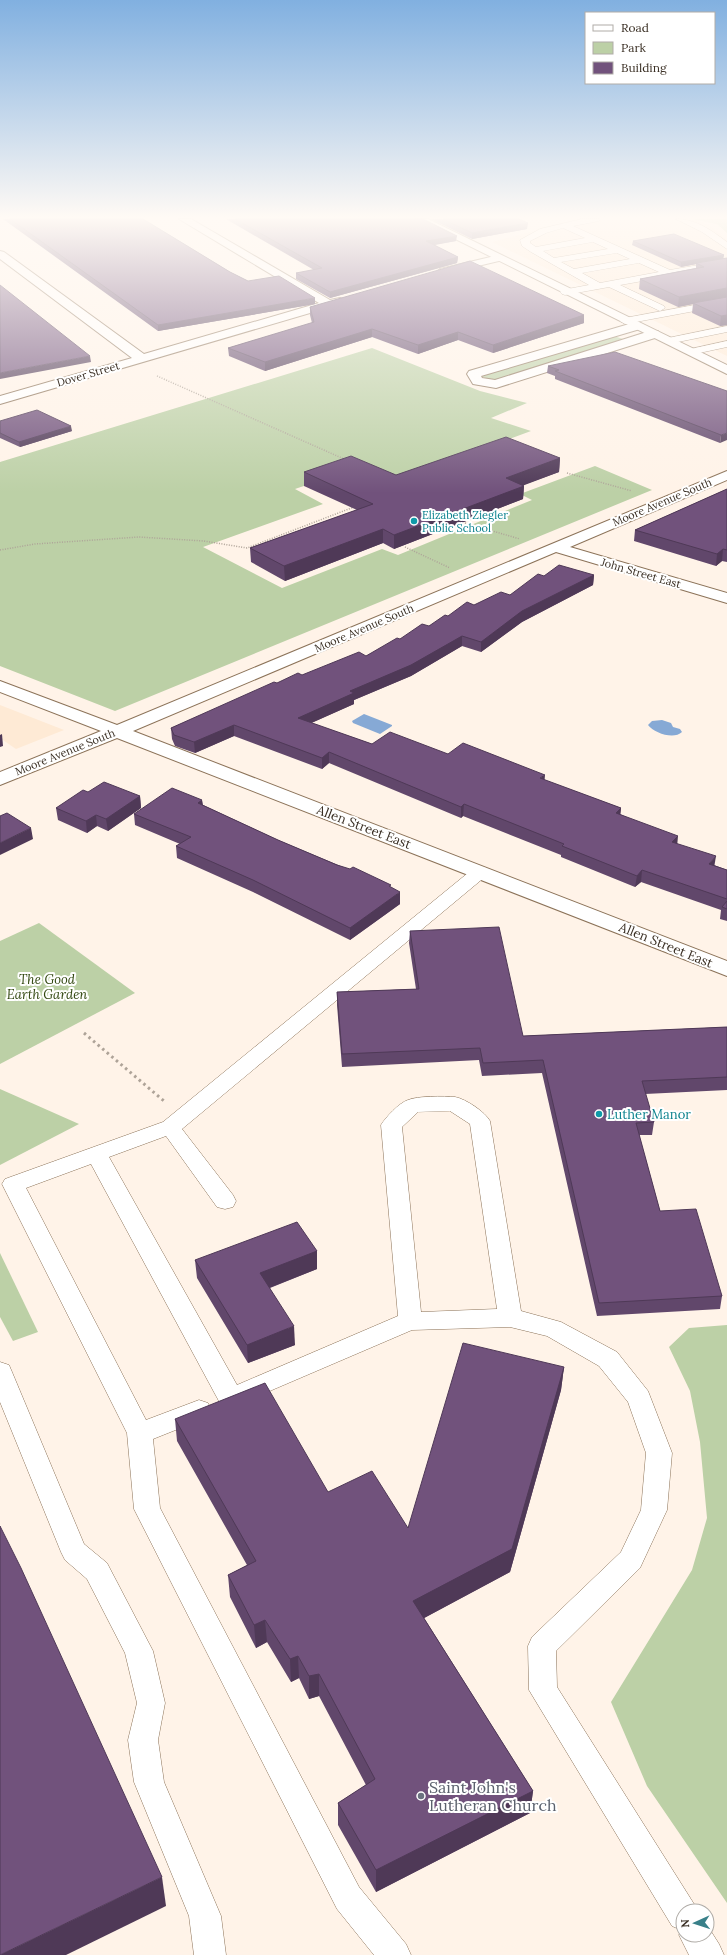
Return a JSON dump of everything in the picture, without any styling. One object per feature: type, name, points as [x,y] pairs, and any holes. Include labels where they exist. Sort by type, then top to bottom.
[{"type":"street","points":[[77,310],[142,358]]},
{"type":"street","name":"Dover Street","points":[[0,400],[307,310]]},
{"type":"street","points":[[603,310],[727,370]]},
{"type":"street","points":[[636,326],[472,374],[478,381],[496,384],[654,334]]},
{"type":"street","name":"Moore Avenue South","points":[[0,779],[727,475]]},
{"type":"street","name":"John Street East","points":[[555,548],[727,598]]},
{"type":"street","name":"Allen Street East","points":[[0,686],[727,969]]},
{"type":"lane","points":[[625,321],[683,310]]},
{"type":"lane","points":[[668,341],[727,329]]},
{"type":"lane","points":[[690,352],[727,344]]},
{"type":"lane","points":[[395,1955],[348,1898],[147,1509],[140,1433],[13,1184],[98,1154],[175,1123],[480,872]]},
{"type":"lane","points":[[410,1321],[391,1125],[414,1105],[454,1104],[480,1121],[510,1318]]},
{"type":"lane","points":[[175,1123],[225,1201]]},
{"type":"lane","points":[[98,1154],[231,1397]]},
{"type":"lane","points":[[140,1433],[231,1397],[410,1321],[510,1318],[552,1328],[608,1359],[639,1398],[659,1453],[654,1510],[631,1560],[542,1646],[543,1690],[676,1903]]},
{"type":"lane","points":[[0,1372],[74,1552],[97,1571],[139,1651],[151,1703],[143,1740],[149,1782],[205,1916],[210,1955]]},
{"type":"lane","points":[[700,1943],[708,1955]]},
{"type":"path","points":[[153,374],[348,461]]},
{"type":"path","points":[[567,473],[636,493]]},
{"type":"path","points":[[0,550],[35,544],[140,537],[204,541],[247,548],[355,506]]},
{"type":"path","points":[[464,523],[514,537]]},
{"type":"path","points":[[405,547],[444,565]]},
{"type":"path","points":[[84,1033],[168,1104],[175,1123]]},
{"type":"shaded area","points":[[633,310],[727,310],[727,356]]},
{"type":"shaded area","points":[[0,705],[64,730],[16,749],[0,738]]},
{"type":"green space","points":[[614,336],[623,339],[493,381],[481,376]]},
{"type":"green space","points":[[372,348],[480,391],[527,403],[491,418],[531,431],[400,479],[368,464],[295,489],[323,504],[203,547],[282,588],[382,549],[398,555],[532,500],[520,494],[595,466],[652,490],[115,711],[0,666],[0,462]]},
{"type":"green space","name":"The Good Earth Garden","points":[[39,923],[135,993],[0,1064],[0,941]]},
{"type":"green space","points":[[0,1089],[79,1124],[0,1165]]},
{"type":"green space","points":[[0,1253],[38,1332],[13,1341],[0,1317]]},
{"type":"green space","points":[[727,1325],[727,1903],[647,1786],[611,1702],[692,1570],[707,1518],[700,1442],[690,1391],[669,1347],[689,1328]]},
{"type":"water","points":[[364,714],[392,726],[380,734],[353,723],[352,721]]},
{"type":"water","points":[[662,720],[671,723],[673,727],[680,729],[682,732],[674,735],[659,733],[648,725],[652,721]]},
{"type":"building","points":[[0,310],[32,310],[90,356],[0,373]]},
{"type":"building","points":[[137,310],[244,310],[158,325]]},
{"type":"building","points":[[311,310],[574,310],[584,315],[493,345],[458,332],[418,345],[372,329],[265,362],[228,348],[314,322]]},
{"type":"building","points":[[709,310],[727,310],[727,315],[721,316]]},
{"type":"building","points":[[615,352],[727,391],[727,433],[721,435],[555,371],[559,370],[548,366]]},
{"type":"building","points":[[37,410],[71,426],[19,442],[0,433],[0,421]]},
{"type":"building","points":[[506,437],[560,458],[506,478],[524,486],[394,535],[383,529],[284,566],[250,548],[373,504],[304,472],[351,456],[396,475]]},
{"type":"building","points":[[727,489],[727,550],[723,549],[717,554],[635,530]]},
{"type":"building","points":[[559,565],[594,575],[522,611],[481,642],[462,636],[411,665],[350,691],[354,693],[298,718],[372,744],[390,732],[448,754],[463,743],[545,775],[540,778],[621,808],[616,813],[678,836],[672,842],[716,856],[709,864],[727,870],[727,899],[642,870],[637,876],[562,846],[564,844],[464,804],[461,807],[329,752],[322,758],[234,725],[194,742],[174,735],[171,728],[274,682],[277,683],[298,673],[302,675],[359,652],[366,656],[397,638],[400,639],[422,624],[429,626],[445,615],[448,616],[467,602],[474,605],[501,592],[510,595],[538,574],[544,576]]},
{"type":"building","points":[[104,782],[140,796],[106,819],[96,815],[86,821],[56,808],[83,790],[88,792]]},
{"type":"building","points":[[172,788],[202,800],[198,803],[278,840],[337,865],[350,869],[353,867],[391,885],[389,886],[400,892],[350,928],[253,880],[176,846],[191,837],[134,814]]},
{"type":"building","points":[[7,813],[31,828],[0,843],[0,816]]},
{"type":"building","points":[[727,901],[727,909],[722,907]]},
{"type":"building","name":"Luther Manor","points":[[499,927],[523,1036],[727,1027],[727,1077],[642,1081],[654,1122],[636,1123],[660,1211],[696,1209],[722,1296],[599,1303],[543,1060],[483,1063],[480,1048],[342,1054],[337,992],[419,989],[410,931]]},
{"type":"building","points":[[297,1222],[317,1251],[260,1273],[294,1326],[247,1345],[195,1260]]},
{"type":"building","points":[[463,1343],[564,1367],[512,1549],[413,1601],[533,1791],[376,1870],[338,1803],[375,1779],[319,1674],[309,1676],[298,1656],[290,1659],[265,1620],[254,1625],[228,1575],[256,1561],[175,1419],[265,1383],[328,1492],[372,1471],[408,1528]]},
{"type":"building","points":[[0,1526],[21,1568],[162,1877],[0,1955]]},
{"type":"place","name":"Elizabeth Ziegler Public School","points":[[414,521]]},
{"type":"place","name":"Luther Manor","points":[[599,1114]]},
{"type":"place","name":"Saint John's Lutheran Church","points":[[421,1796]]}]
